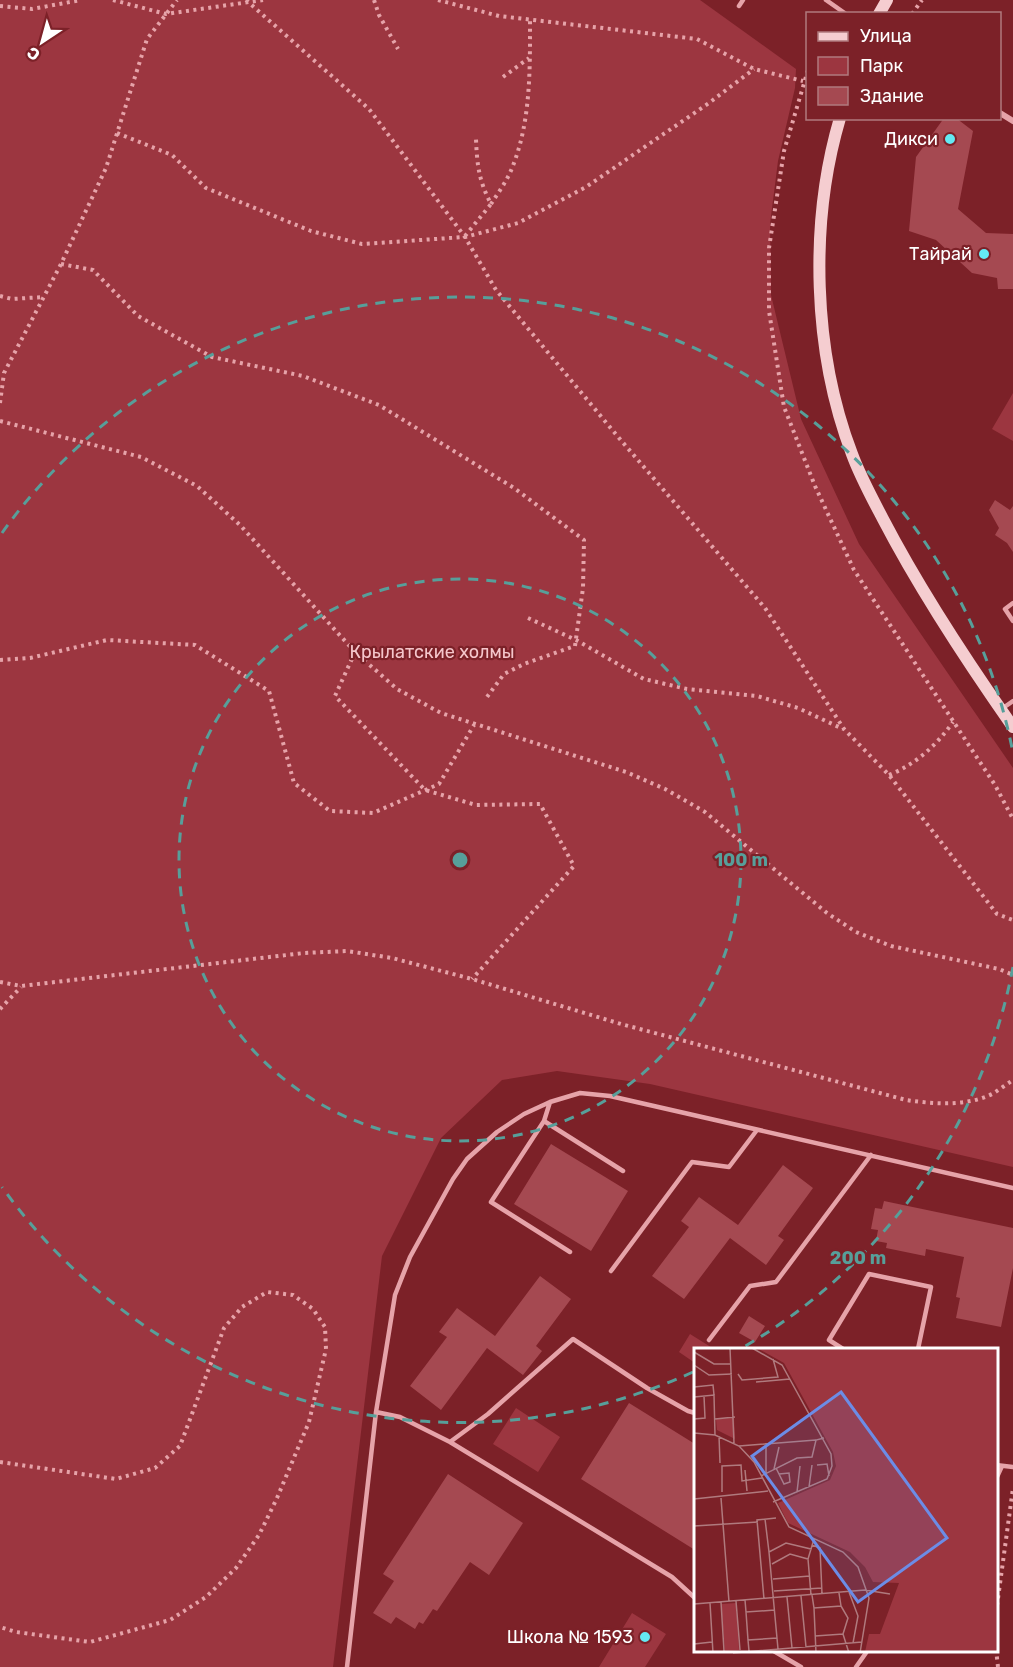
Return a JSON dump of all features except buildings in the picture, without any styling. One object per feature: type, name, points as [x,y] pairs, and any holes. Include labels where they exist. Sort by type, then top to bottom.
[{"type":"street","points":[[840,120],[824,188],[819,228],[821,305],[830,383],[835,402],[852,455],[902,555],[935,612],[1013,727]]},
{"type":"lane","points":[[739,6],[743,0]]},
{"type":"lane","points":[[826,0],[843,12]]},
{"type":"lane","points":[[1013,603],[1005,609],[1013,621]]},
{"type":"lane","points":[[1000,709],[1013,701]]},
{"type":"lane","points":[[347,1667],[376,1412],[395,1295],[410,1257],[453,1179],[467,1159],[497,1132],[525,1114],[550,1102],[580,1093],[610,1096],[1013,1188]]},
{"type":"lane","points":[[550,1102],[544,1120],[491,1202],[570,1252]]},
{"type":"lane","points":[[544,1120],[623,1171]]},
{"type":"lane","points":[[611,1271],[692,1162],[729,1167],[757,1130]]},
{"type":"lane","points":[[709,1340],[750,1286],[776,1282],[871,1155]]},
{"type":"lane","points":[[841,1348],[829,1340],[869,1274],[931,1287],[918,1348]]},
{"type":"lane","points":[[450,1442],[488,1414],[573,1339],[647,1388],[694,1413]]},
{"type":"lane","points":[[376,1412],[400,1417],[450,1442],[672,1577],[694,1597]]},
{"type":"lane","points":[[999,1466],[1013,1467]]},
{"type":"lane","points":[[775,1652],[801,1667]]},
{"type":"lane","points":[[856,1667],[867,1652]]},
{"type":"path","points":[[0,6],[32,9],[81,0]]},
{"type":"path","points":[[113,0],[166,14],[263,0]]},
{"type":"path","points":[[0,403],[2,372],[61,264],[106,168],[147,39],[177,0]]},
{"type":"path","points":[[374,0],[379,15],[398,49]]},
{"type":"path","points":[[438,0],[499,16],[697,39],[754,69],[803,81]]},
{"type":"path","points":[[247,1],[369,109],[465,237],[496,290],[765,608],[844,729],[889,775],[997,914],[1013,920]]},
{"type":"path","points":[[465,237],[491,204],[512,170],[522,139],[529,79],[530,20]]},
{"type":"path","points":[[503,77],[530,58]]},
{"type":"path","points":[[117,133],[172,155],[206,188],[311,231],[362,244],[465,237],[518,223],[586,187],[709,103],[754,69]]},
{"type":"path","points":[[476,139],[477,168],[483,189],[491,204]]},
{"type":"path","points":[[61,264],[93,270],[138,316],[212,357],[303,376],[379,405],[513,488],[584,540],[584,588],[575,646],[524,664],[504,674],[486,697]]},
{"type":"path","points":[[0,296],[12,299],[43,297]]},
{"type":"path","points":[[0,421],[141,457],[197,486],[240,525],[355,652],[397,688],[441,713],[626,772],[665,789],[705,812],[827,913],[856,932],[891,946],[999,969],[1013,975]]},
{"type":"path","points":[[528,618],[576,640],[644,679],[687,689],[757,696],[798,708],[844,729]]},
{"type":"path","points":[[0,660],[30,658],[107,640],[195,645],[269,691],[294,783],[330,811],[373,813],[439,784],[474,725]]},
{"type":"path","points":[[355,652],[335,696],[425,790],[476,805],[540,804],[574,866],[472,979]]},
{"type":"path","points":[[889,775],[918,760],[942,738],[953,722]]},
{"type":"path","points":[[0,982],[21,986],[304,953],[347,951],[392,958],[472,979],[621,1024],[906,1100],[933,1104],[969,1101],[993,1093],[1013,1080]]},
{"type":"path","points":[[0,1009],[21,986]]},
{"type":"path","points":[[0,1462],[116,1479],[155,1468],[180,1446],[224,1328],[242,1307],[267,1292],[293,1294],[313,1309],[325,1327],[326,1349],[309,1422],[277,1498],[259,1535],[236,1568],[206,1597],[170,1620],[90,1642],[0,1628]]},
{"type":"path","points":[[998,1593],[1013,1488]]},
{"type":"path","points":[[996,1652],[998,1667]]},
{"type":"green space","name":"Крылатские холмы","points":[[0,0],[700,0],[796,69],[795,88],[778,161],[770,224],[771,295],[801,419],[859,544],[1013,768],[1013,1167],[650,1084],[557,1071],[502,1080],[441,1138],[382,1256],[333,1667],[0,1667]]},
{"type":"green space","points":[[1013,393],[1013,441],[992,429]]},
{"type":"green space","points":[[690,1334],[712,1348],[694,1348],[694,1362],[679,1352]]},
{"type":"green space","points":[[516,1408],[560,1437],[538,1472],[493,1444]]},
{"type":"green space","points":[[632,1613],[666,1634],[645,1667],[599,1667]]},
{"type":"place","name":"Дикси","points":[[950,139]]},
{"type":"place","name":"Тайрай","points":[[984,254]]},
{"type":"place","name":"Школа № 1593","points":[[645,1637]]}]
